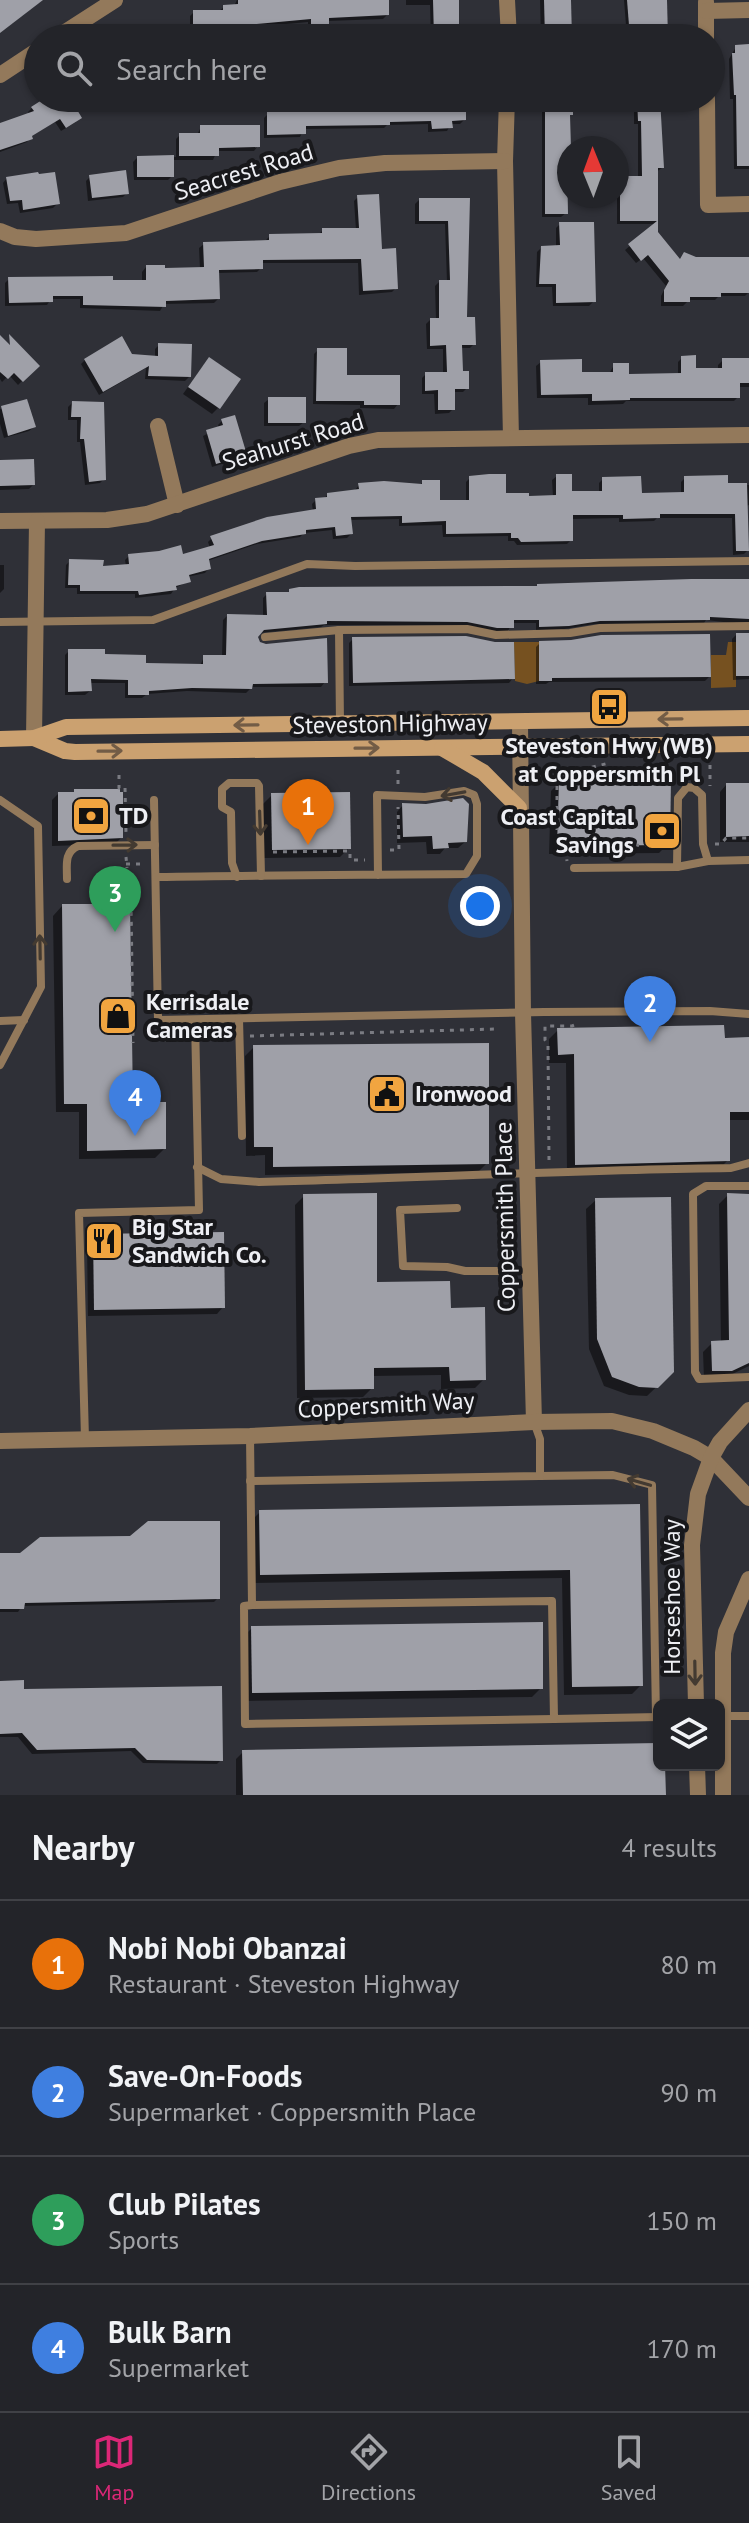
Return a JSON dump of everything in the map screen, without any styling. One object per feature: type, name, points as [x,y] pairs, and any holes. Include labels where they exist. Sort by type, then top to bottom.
[{"type":"main road","name":"Steveston Highway","points":[[0,739],[34,738],[66,727],[749,718]]},
{"type":"main road","name":"Steveston Highway","points":[[34,738],[75,752],[749,744]]},
{"type":"main road","points":[[440,747],[483,772],[519,808]]},
{"type":"street","points":[[72,24],[93,5],[115,0]]},
{"type":"street","points":[[507,0],[508,24]]},
{"type":"street","points":[[706,6],[749,10]]},
{"type":"street","points":[[0,75],[24,59]]},
{"type":"street","points":[[507,112],[511,438]]},
{"type":"street","points":[[707,112],[708,205],[749,204]]},
{"type":"street","name":"Seacrest Road","points":[[0,231],[15,237],[36,239],[126,233],[280,182],[339,168],[385,163],[505,161]]},
{"type":"street","points":[[158,426],[177,505]]},
{"type":"street","name":"Seahurst Road","points":[[0,521],[107,520],[147,514],[349,446],[378,440],[749,435]]},
{"type":"street","points":[[34,738],[37,521]]},
{"type":"street","name":"Coppersmith Place","points":[[520,722],[523,1013],[534,1422]]},
{"type":"street","name":"Horseshoe Way","points":[[696,1699],[693,1522],[698,1494],[711,1458],[725,1435],[749,1410]]},
{"type":"street","name":"Coppersmith Way","points":[[0,1441],[250,1436],[592,1420],[625,1423],[668,1437],[711,1458],[749,1498]]},
{"type":"street","name":"Horseshoe Way","points":[[721,1699],[726,1632],[749,1579]]},
{"type":"street","points":[[697,1771],[698,1795]]},
{"type":"street","name":"Horseshoe Way","points":[[722,1771],[723,1795]]},
{"type":"lane","points":[[0,622],[153,620],[315,562],[355,566],[749,561]]},
{"type":"lane","points":[[265,637],[339,630],[467,629],[496,635],[570,633],[600,628],[749,626]]},
{"type":"lane","points":[[339,630],[340,724]]},
{"type":"lane","points":[[237,877],[232,863],[231,812],[222,807],[223,786],[229,783],[257,783],[259,786],[261,876]]},
{"type":"lane","points":[[677,867],[678,798],[687,787],[694,788],[702,795],[703,844],[708,861]]},
{"type":"lane","points":[[156,877],[237,877],[466,874],[477,856],[477,804],[474,795],[464,791],[425,797],[377,795],[378,875]]},
{"type":"lane","points":[[0,800],[38,826],[41,987],[4,1051],[0,1065]]},
{"type":"lane","points":[[154,800],[158,1020],[710,1011],[749,1014]]},
{"type":"lane","points":[[67,879],[67,854],[78,846],[155,845]]},
{"type":"lane","points":[[574,868],[677,867],[708,861],[749,860]]},
{"type":"lane","points":[[239,1019],[242,1136]]},
{"type":"lane","points":[[0,1021],[24,1020]]},
{"type":"lane","points":[[85,1439],[79,1213],[199,1210],[195,1020]]},
{"type":"lane","points":[[197,1167],[221,1179],[259,1182],[731,1168],[749,1163]]},
{"type":"lane","points":[[749,1186],[706,1186],[693,1194],[695,1372],[699,1379],[749,1377]]},
{"type":"lane","points":[[457,1208],[400,1210],[403,1266],[447,1267],[465,1271],[530,1271]]},
{"type":"lane","points":[[534,1422],[540,1439],[540,1476]]},
{"type":"lane","points":[[250,1436],[252,1605]]},
{"type":"lane","points":[[250,1481],[613,1475],[652,1485],[657,1699]]},
{"type":"lane","points":[[554,1719],[552,1601],[244,1606],[245,1724],[554,1719],[653,1717]]},
{"type":"lane","points":[[725,1716],[749,1716]]},
{"type":"path","points":[[543,777],[616,761]]},
{"type":"path","points":[[398,770],[398,784]]},
{"type":"path","points":[[119,775],[119,788],[125,787],[126,840]]},
{"type":"path","points":[[557,776],[557,831],[561,833],[561,846],[673,845]]},
{"type":"path","points":[[387,860],[387,850],[399,850],[398,803]]},
{"type":"path","points":[[712,844],[721,844],[726,838],[749,838]]},
{"type":"path","points":[[565,846],[565,859],[574,868]]},
{"type":"path","points":[[266,852],[350,851],[350,860],[365,860]]},
{"type":"path","points":[[127,868],[126,864],[142,864]]},
{"type":"path","points":[[127,887],[127,903],[131,902],[133,1043]]},
{"type":"path","points":[[549,1171],[548,1045],[545,1026],[577,1024]]},
{"type":"path","points":[[250,1036],[495,1029]]},
{"type":"path","points":[[205,1037],[228,1036]]},
{"type":"path","points":[[165,1042],[165,1038],[183,1038]]},
{"type":"shaded area","points":[[514,642],[539,642],[539,681],[527,684],[515,681]]},
{"type":"shaded area","points":[[728,642],[736,642],[736,687],[711,688],[711,655],[726,655]]},
{"type":"building","points":[[0,0],[43,0],[0,33]]},
{"type":"building","points":[[238,0],[389,0],[389,15],[329,18],[329,24],[311,24],[311,19],[257,24],[193,24],[193,10],[223,10],[223,5],[238,4]]},
{"type":"building","points":[[433,0],[459,0],[459,24],[434,24]]},
{"type":"building","points":[[544,0],[571,0],[572,24],[545,24]]},
{"type":"building","points":[[627,0],[667,0],[668,24],[629,24]]},
{"type":"building","points":[[749,44],[749,166],[737,166],[732,53],[735,53],[735,45]]},
{"type":"building","points":[[31,112],[78,112],[82,118],[66,128],[60,119],[32,136],[33,139],[0,150],[0,123]]},
{"type":"building","points":[[267,112],[466,112],[466,120],[452,121],[453,128],[432,129],[431,121],[390,122],[390,125],[306,126],[306,134],[267,135]]},
{"type":"building","points":[[545,112],[573,112],[570,115],[571,136],[557,136],[557,208],[568,208],[568,214],[545,214]]},
{"type":"building","points":[[638,112],[661,112],[664,168],[658,168],[658,232],[680,259],[684,252],[696,257],[749,257],[749,293],[721,293],[721,297],[690,297],[690,302],[664,302],[664,290],[669,281],[648,255],[641,261],[628,244],[657,221],[620,221],[620,208],[629,208],[629,176],[642,176],[641,121],[638,121]]},
{"type":"building","points":[[200,125],[260,125],[260,147],[219,148],[219,156],[179,156],[179,133],[200,133]]},
{"type":"building","points":[[174,155],[174,177],[137,177],[137,156]]},
{"type":"building","points":[[126,170],[129,194],[92,198],[89,175]]},
{"type":"building","points":[[55,172],[60,204],[23,210],[22,200],[10,201],[6,177]]},
{"type":"building","points":[[379,194],[382,249],[396,248],[398,289],[363,291],[361,259],[263,260],[263,269],[219,270],[220,299],[166,301],[166,307],[83,305],[83,296],[53,296],[53,302],[9,303],[8,277],[113,276],[113,280],[146,280],[146,265],[204,267],[203,242],[269,240],[269,234],[322,233],[322,228],[359,228],[357,195]]},
{"type":"building","points":[[419,198],[470,198],[467,317],[475,317],[476,345],[462,345],[463,371],[469,371],[469,389],[455,389],[455,410],[438,410],[438,390],[425,391],[425,372],[447,372],[446,345],[430,346],[430,318],[439,318],[439,280],[450,280],[448,221],[419,221]]},
{"type":"building","points":[[559,222],[594,222],[596,302],[556,303],[556,284],[539,284],[541,246],[560,245]]},
{"type":"building","points":[[9,334],[40,366],[23,382],[14,373],[8,379],[0,372],[0,335],[10,345]]},
{"type":"building","points":[[122,336],[132,354],[158,356],[158,343],[192,344],[191,377],[148,376],[149,366],[103,392],[84,359]]},
{"type":"building","points":[[317,348],[347,348],[347,375],[400,375],[400,405],[316,401]]},
{"type":"building","points":[[696,355],[696,368],[722,368],[722,358],[749,358],[749,383],[740,383],[740,398],[592,401],[592,394],[541,395],[540,360],[582,359],[582,372],[613,372],[613,363],[629,363],[629,374],[681,373],[681,356]]},
{"type":"building","points":[[209,357],[241,379],[220,409],[188,387]]},
{"type":"building","points":[[268,397],[306,397],[306,423],[268,423]]},
{"type":"building","points":[[27,399],[36,427],[8,436],[1,406]]},
{"type":"building","points":[[72,401],[104,402],[106,480],[89,482],[84,439],[80,439],[81,417],[71,417]]},
{"type":"building","points":[[235,415],[247,455],[216,464],[206,430],[223,425],[221,419]]},
{"type":"building","points":[[34,459],[35,485],[0,486],[0,460]]},
{"type":"building","points":[[506,474],[506,493],[529,493],[529,496],[556,495],[556,474],[572,474],[572,491],[602,491],[602,477],[641,476],[642,493],[684,492],[684,476],[728,475],[728,483],[747,483],[749,551],[736,551],[735,514],[660,514],[660,518],[623,519],[623,515],[573,515],[573,541],[521,542],[518,538],[511,538],[511,533],[446,534],[446,521],[402,523],[402,516],[351,517],[353,534],[336,536],[335,527],[306,530],[306,534],[262,541],[209,559],[211,569],[189,575],[191,582],[176,586],[177,590],[139,595],[138,591],[80,591],[80,585],[68,585],[69,559],[104,560],[103,566],[129,564],[128,554],[181,545],[183,554],[214,545],[210,536],[267,517],[316,509],[315,498],[327,497],[327,493],[359,489],[358,483],[384,481],[422,484],[422,480],[440,480],[440,500],[469,500],[469,476]]},
{"type":"building","points":[[749,579],[749,619],[710,617],[710,620],[600,621],[539,627],[539,620],[514,620],[514,628],[467,622],[327,621],[327,624],[264,630],[258,637],[260,642],[266,644],[327,638],[328,683],[253,684],[252,689],[192,688],[128,695],[128,680],[91,679],[92,691],[68,692],[68,649],[105,649],[105,654],[146,655],[146,663],[203,664],[203,655],[226,655],[227,614],[267,615],[266,592],[289,592],[289,589],[299,587],[537,586]]},
{"type":"building","points":[[736,633],[749,633],[749,676],[736,676]]},
{"type":"building","points":[[710,634],[711,677],[552,678],[552,681],[539,681],[539,641],[601,635]]},
{"type":"building","points":[[466,636],[514,642],[515,679],[353,683],[352,637]]},
{"type":"building","points":[[671,779],[670,845],[557,846],[559,780]]},
{"type":"building","points":[[726,783],[749,783],[749,836],[726,837]]},
{"type":"building","name":"TD","points":[[74,789],[120,789],[123,792],[123,838],[58,841],[58,792],[74,792]]},
{"type":"building","points":[[350,792],[351,849],[272,850],[271,793]]},
{"type":"building","points":[[463,798],[469,804],[467,842],[448,843],[449,848],[433,849],[432,836],[403,837],[402,803],[426,804]]},
{"type":"building","points":[[62,904],[130,904],[133,1102],[166,1102],[166,1149],[87,1151],[87,1104],[64,1104]]},
{"type":"building","points":[[724,1025],[725,1038],[749,1037],[749,1112],[730,1112],[730,1161],[575,1165],[574,1054],[558,1055],[557,1028]]},
{"type":"building","points":[[489,1043],[489,1164],[273,1167],[273,1147],[254,1147],[253,1045]]},
{"type":"building","points":[[377,1193],[377,1282],[450,1281],[451,1308],[485,1307],[486,1380],[450,1381],[449,1367],[374,1368],[374,1389],[305,1390],[303,1194]]},
{"type":"building","points":[[727,1193],[749,1194],[749,1363],[732,1371],[712,1371],[711,1341],[729,1340]]},
{"type":"building","points":[[671,1197],[674,1372],[658,1388],[639,1387],[612,1377],[597,1339],[595,1198]]},
{"type":"building","points":[[224,1232],[225,1308],[94,1310],[93,1234]]},
{"type":"building","points":[[640,1504],[643,1686],[572,1687],[570,1570],[260,1575],[259,1510]]},
{"type":"building","points":[[148,1521],[220,1521],[220,1599],[25,1603],[24,1609],[0,1609],[0,1553],[20,1553],[40,1537],[130,1536]]},
{"type":"building","points":[[543,1622],[543,1689],[252,1693],[251,1626]]},
{"type":"building","points":[[24,1680],[24,1689],[222,1686],[223,1761],[147,1760],[135,1748],[37,1750],[22,1733],[0,1734],[0,1681]]},
{"type":"building","points":[[653,1743],[653,1771],[665,1771],[666,1795],[243,1795],[242,1750]]},
{"type":"place","name":"Steveston Hwy (WB) at Coppersmith Pl","points":[[609,707]]},
{"type":"place","name":"TD","points":[[91,816]]},
{"type":"place","name":"Coast Capital Savings","points":[[662,831]]},
{"type":"place","name":"Nobi Nobi Obanzai","points":[[308,845]]},
{"type":"place","name":"Club Pilates","points":[[115,932]]},
{"type":"place","name":"Kerrisdale Cameras","points":[[118,1016]]},
{"type":"place","name":"Save-On-Foods","points":[[650,1042]]},
{"type":"place","name":"Ironwood","points":[[387,1094]]},
{"type":"place","name":"Bulk Barn","points":[[135,1136]]},
{"type":"place","name":"Big Star Sandwich Co.","points":[[104,1241]]}]
